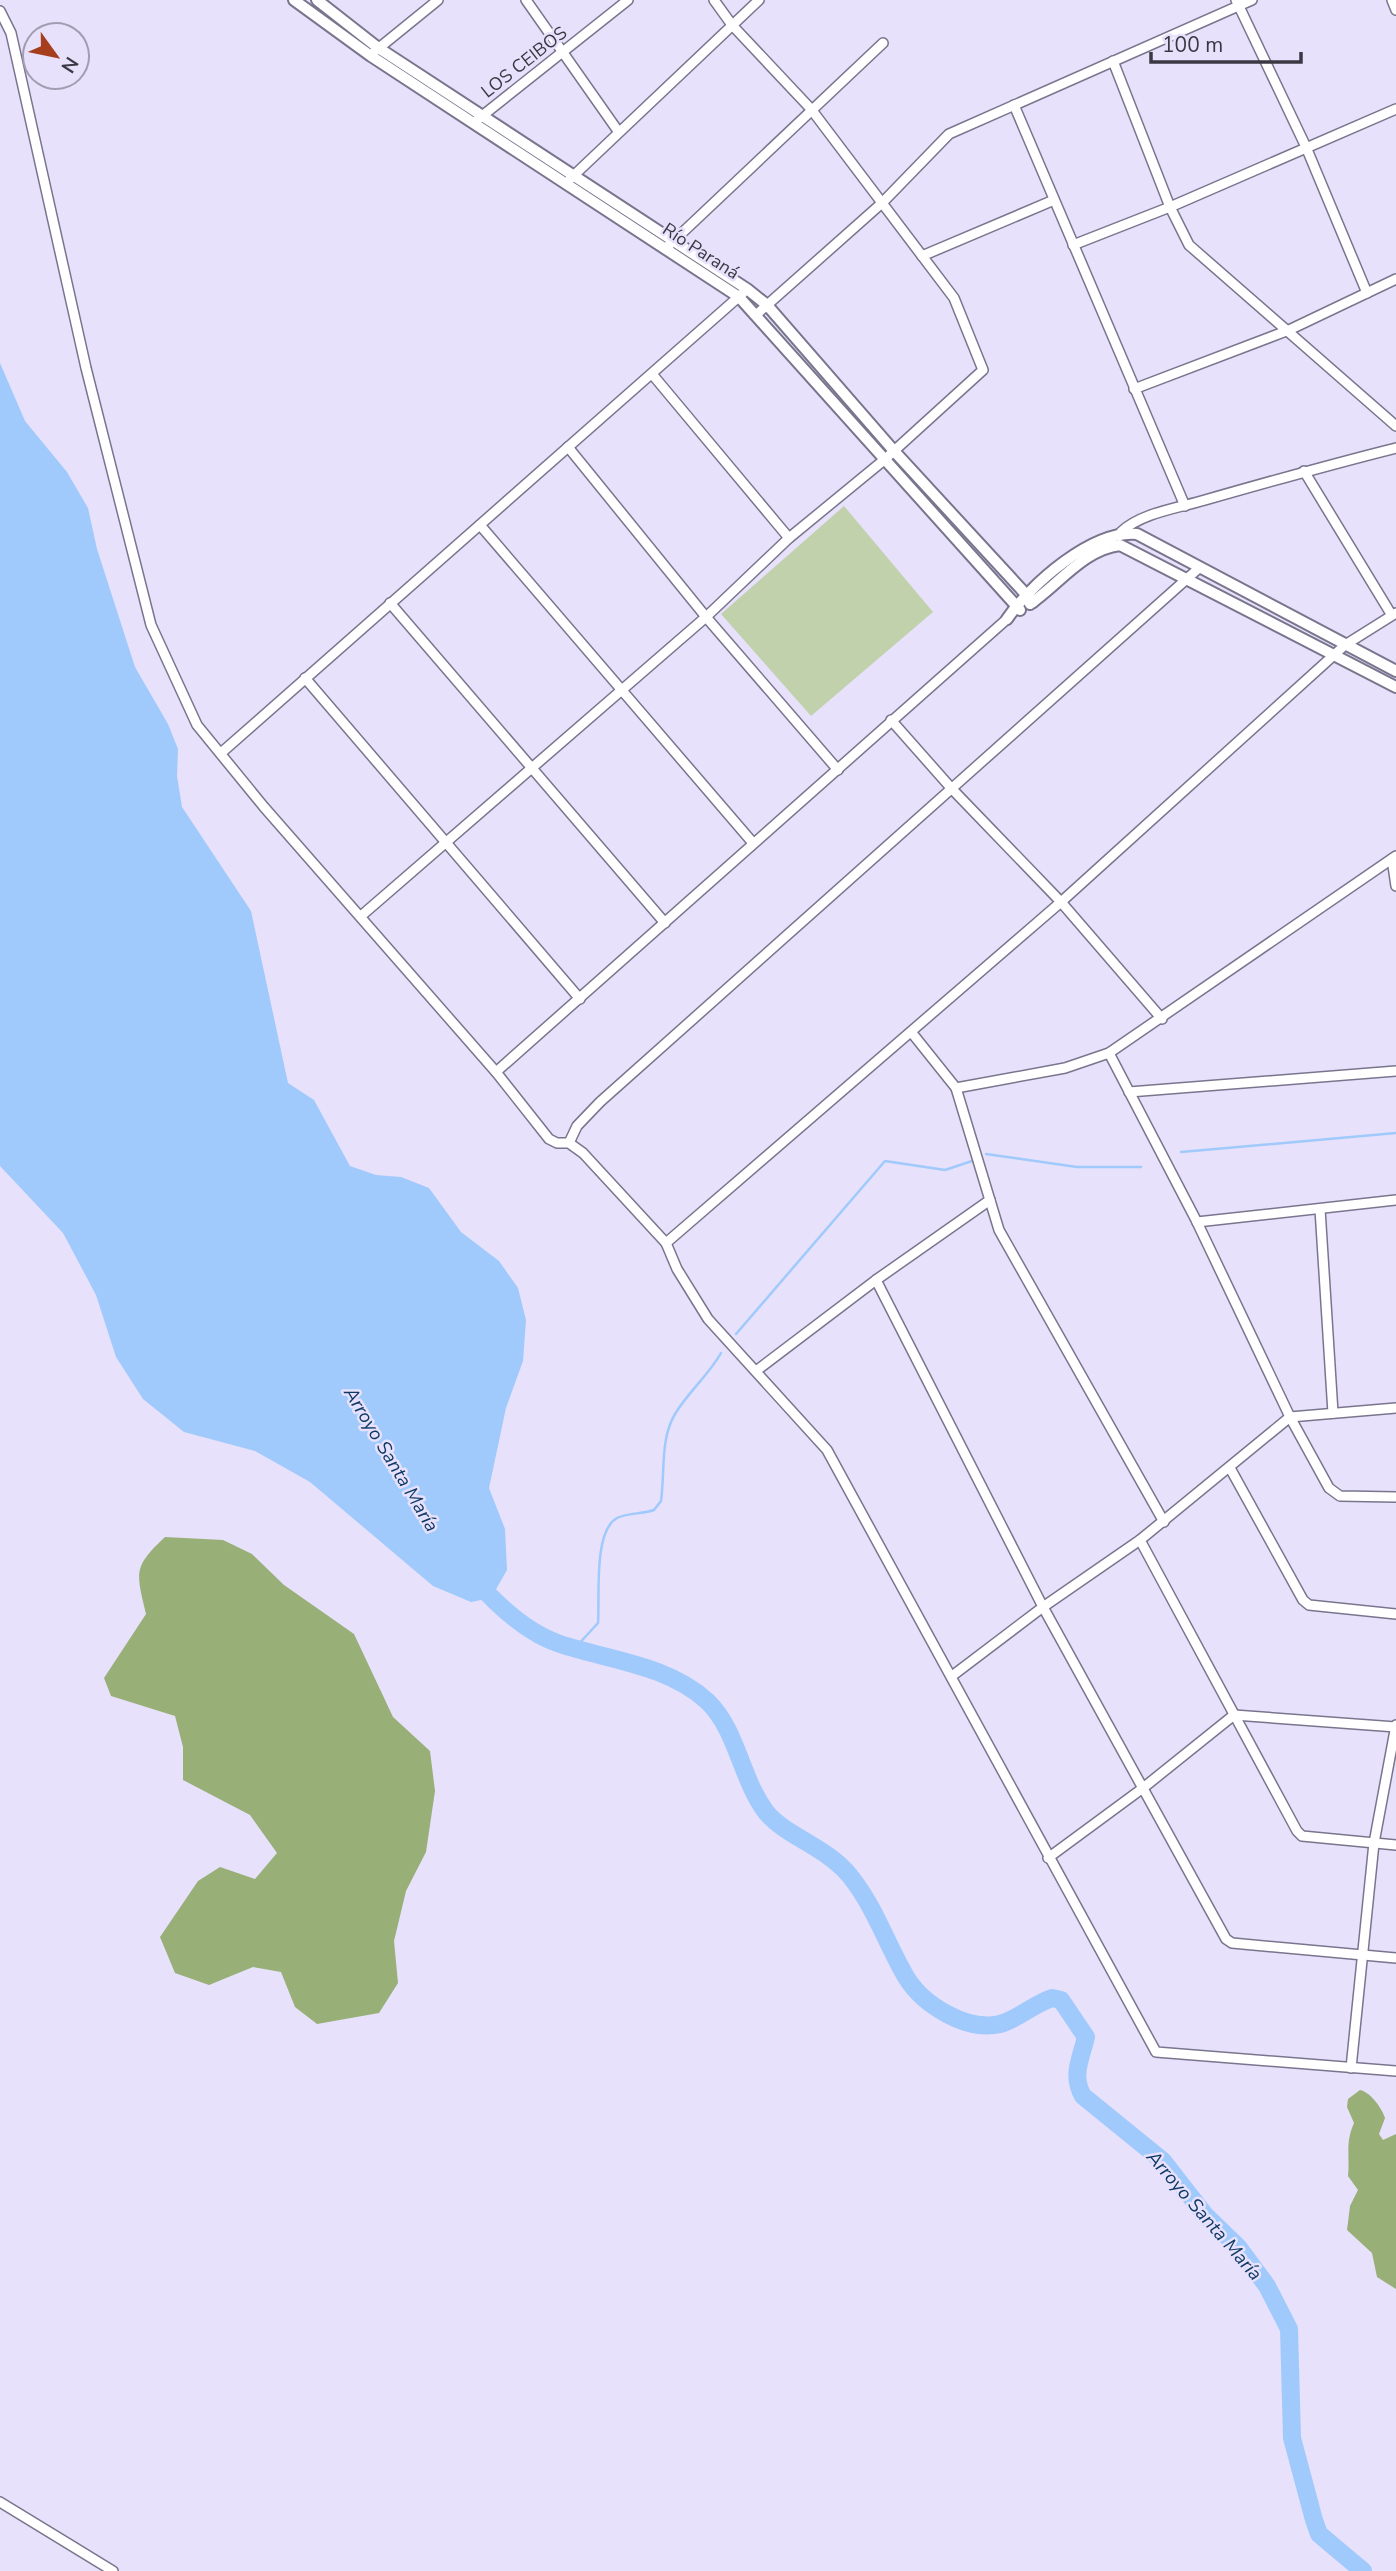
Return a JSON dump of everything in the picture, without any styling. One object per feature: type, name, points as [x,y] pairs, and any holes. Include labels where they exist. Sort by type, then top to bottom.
[{"type":"street","name":"Río Paraná","points":[[294,0],[477,120],[566,184],[767,305],[894,451],[1029,598]]},
{"type":"street","name":"Río Paraná","points":[[317,0],[374,52]]},
{"type":"street","points":[[374,52],[438,0]]},
{"type":"street","points":[[526,0],[618,131]]},
{"type":"street","name":"LOS CEIBOS","points":[[477,120],[628,0]]},
{"type":"street","points":[[361,916],[706,617],[789,538],[884,460],[983,370],[954,299],[811,109],[732,25],[714,0]]},
{"type":"street","points":[[566,184],[618,131],[759,0]]},
{"type":"street","points":[[757,314],[882,203],[948,134],[1238,3],[1252,0]]},
{"type":"street","points":[[1392,0],[1396,10]]},
{"type":"street","points":[[1238,3],[1306,147],[1367,293]]},
{"type":"street","points":[[0,11],[11,33],[83,354],[151,625],[197,725],[496,1072],[549,1139],[556,1143],[569,1143],[603,1172],[666,1243],[697,1304],[827,1450],[1156,2052],[1396,2071]]},
{"type":"street","points":[[669,245],[883,43]]},
{"type":"street","points":[[1114,61],[1170,207],[1189,245],[1396,426]]},
{"type":"street","points":[[1014,105],[1185,506]]},
{"type":"street","points":[[1073,245],[1170,207],[1396,109]]},
{"type":"street","name":"Río Paraná","points":[[477,120],[573,174],[669,245]]},
{"type":"street","points":[[922,256],[1054,200]]},
{"type":"street","points":[[1134,389],[1289,330],[1396,279]]},
{"type":"street","name":"Río Paraná","points":[[743,293],[757,314],[884,460],[1018,608]]},
{"type":"street","points":[[220,753],[743,293]]},
{"type":"street","points":[[652,374],[789,538]]},
{"type":"street","points":[[568,447],[706,617],[838,769]]},
{"type":"street","points":[[496,1072],[1007,619],[1067,561],[1121,532],[1128,525],[1304,471],[1396,448]]},
{"type":"street","points":[[666,1243],[1062,902],[1345,645],[1394,613],[1304,471]]},
{"type":"street","points":[[480,524],[754,843]]},
{"type":"street","points":[[1121,532],[1137,534],[1396,671]]},
{"type":"street","points":[[1029,598],[1107,546],[1119,545],[1134,550],[1396,687]]},
{"type":"street","points":[[569,1143],[577,1126],[600,1102],[1199,568]]},
{"type":"street","points":[[390,603],[665,923]]},
{"type":"street","points":[[305,678],[580,999]]},
{"type":"street","points":[[891,720],[952,789],[1062,902],[1162,1019]]},
{"type":"street","points":[[1394,858],[1396,886]]},
{"type":"street","points":[[956,1088],[1065,1068],[1109,1053],[1394,858]]},
{"type":"street","points":[[912,1033],[956,1088],[999,1230],[1164,1522]]},
{"type":"street","points":[[1109,1053],[1197,1222],[1290,1417],[1329,1488],[1340,1496],[1396,1497]]},
{"type":"street","points":[[1129,1093],[1396,1071]]},
{"type":"street","points":[[756,1371],[876,1280],[990,1200]]},
{"type":"street","points":[[1197,1222],[1396,1200]]},
{"type":"street","points":[[1320,1209],[1333,1413]]},
{"type":"street","points":[[876,1280],[1043,1607],[1226,1939],[1232,1943],[1396,1958]]},
{"type":"street","points":[[952,1676],[1043,1607],[1164,1522],[1290,1417],[1396,1408]]},
{"type":"street","points":[[1230,1468],[1303,1600],[1309,1605],[1396,1614]]},
{"type":"street","points":[[1140,1540],[1297,1831],[1302,1836],[1396,1845]]},
{"type":"street","points":[[1048,1858],[1143,1788],[1234,1715],[1396,1726],[1374,1843],[1360,1953],[1351,2068]]},
{"type":"street","points":[[0,2502],[113,2571]]},
{"type":"green space","points":[[844,506],[933,612],[811,716],[721,614]]},
{"type":"green space","points":[[165,1537],[223,1540],[252,1554],[284,1585],[354,1634],[393,1717],[430,1751],[435,1791],[426,1852],[406,1891],[394,1941],[398,1983],[379,2013],[317,2024],[295,2007],[281,1972],[253,1967],[209,1985],[175,1973],[160,1937],[198,1881],[220,1867],[255,1879],[277,1853],[250,1815],[183,1780],[183,1747],[175,1716],[111,1696],[104,1678],[146,1614],[140,1588],[140,1571],[147,1556]]},
{"type":"green space","points":[[1360,2090],[1372,2097],[1385,2118],[1379,2134],[1383,2140],[1396,2134],[1396,2289],[1377,2277],[1372,2253],[1347,2230],[1350,2206],[1358,2190],[1348,2176],[1349,2143],[1354,2123],[1347,2107],[1348,2099]]},
{"type":"water","points":[[0,363],[25,421],[67,472],[88,508],[97,549],[135,667],[168,724],[178,749],[177,776],[182,807],[251,911],[288,1083],[314,1100],[350,1166],[376,1175],[401,1177],[429,1188],[461,1232],[499,1261],[518,1288],[526,1320],[523,1361],[506,1408],[489,1488],[505,1529],[507,1570],[491,1598],[471,1602],[433,1586],[310,1482],[255,1451],[184,1432],[143,1399],[116,1357],[96,1295],[63,1233],[0,1166]]},
{"type":"waterway","points":[[1181,1152],[1396,1133]]},
{"type":"waterway","points":[[986,1154],[1077,1167],[1141,1167]]},
{"type":"waterway","points":[[736,1334],[885,1161],[945,1170],[972,1161]]},
{"type":"waterway","points":[[575,1648],[598,1623],[599,1566],[604,1536],[609,1525],[621,1516],[654,1510],[661,1501],[665,1445],[670,1424],[680,1406],[721,1353]]},
{"type":"waterway","name":"Arroyo Santa María","points":[[476,1581],[504,1609],[536,1633],[560,1644],[656,1671],[674,1679],[707,1701],[725,1726],[750,1785],[766,1812],[784,1828],[830,1857],[850,1876],[866,1900],[906,1977],[923,1997],[935,2006],[960,2020],[987,2025],[1007,2022],[1052,1998],[1061,2000],[1086,2037],[1077,2074],[1083,2096],[1163,2161],[1205,2215],[1239,2248],[1267,2286],[1289,2329],[1292,2438],[1314,2520],[1319,2534],[1363,2571]]}]
